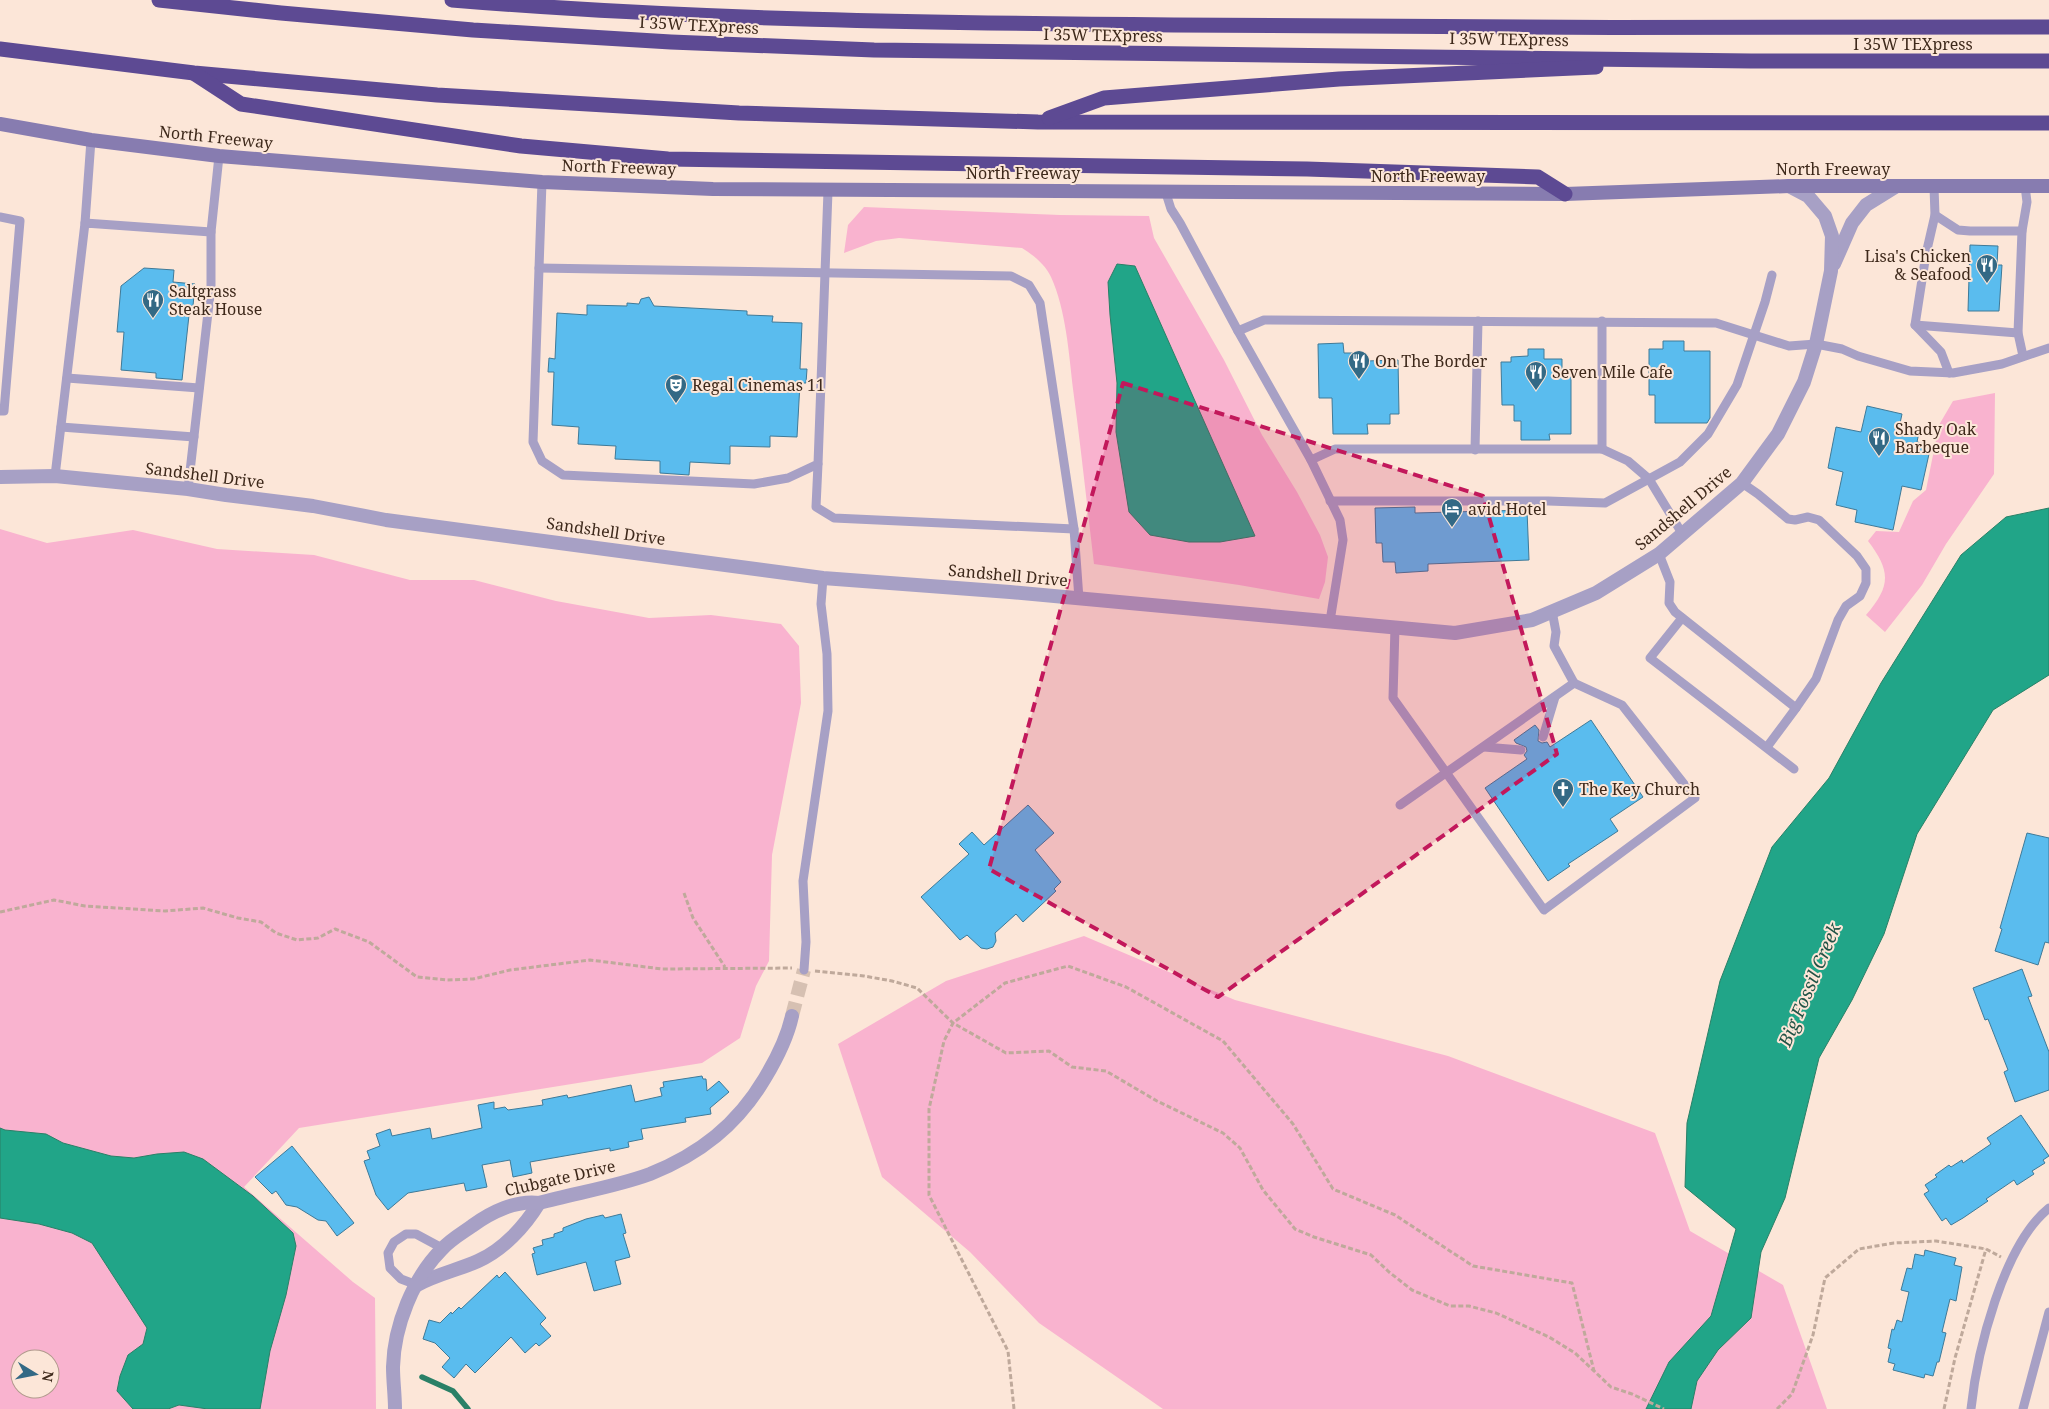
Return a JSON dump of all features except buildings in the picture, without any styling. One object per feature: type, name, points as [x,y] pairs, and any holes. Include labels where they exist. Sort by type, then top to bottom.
[{"type":"highway","name":"I 35W TEXpress","points":[[160,0],[473,30],[671,42],[874,50],[1751,61],[2049,61]]},
{"type":"highway","name":"I 35W TEXpress","points":[[452,0],[669,14],[873,22],[1454,28],[2049,28]]},
{"type":"highway","points":[[0,48],[194,73],[437,95],[738,113],[1038,122],[2049,123]]},
{"type":"highway","points":[[1038,122],[1104,98],[1339,80],[1751,61]]},
{"type":"highway","points":[[194,73],[241,104],[550,149],[668,159],[1306,168],[1538,177],[1565,194]]},
{"type":"highway","points":[[2026,123],[2049,129]]},
{"type":"main road","name":"North Freeway","points":[[0,124],[92,140],[219,156],[542,182],[713,189],[828,191],[1165,190],[1380,194],[1565,194],[1789,186],[2049,186]]},
{"type":"street","name":"Sandshell Drive","points":[[0,477],[55,476],[188,489],[313,506],[386,520],[823,578],[1079,598],[1455,633],[1532,620],[1596,592],[1659,554],[1742,483],[1778,434],[1804,382],[1816,344],[1831,271],[1832,236],[1825,216],[1808,196],[1789,186]]},
{"type":"street","name":"Sandshell Drive","points":[[1831,271],[1852,223],[1866,205],[1895,187]]},
{"type":"street","name":"Clubgate Drive","points":[[395,1409],[393,1366],[395,1346],[406,1306],[426,1267],[442,1248],[487,1215],[527,1202],[539,1204],[649,1174],[677,1161],[724,1131],[753,1098],[776,1060],[789,1030],[792,1016]]},
{"type":"street","points":[[417,1285],[437,1274],[455,1270],[480,1260],[496,1250],[511,1238],[534,1213],[539,1204]]},
{"type":"lane","points":[[55,476],[85,223],[92,140]]},
{"type":"lane","points":[[188,489],[211,286],[211,232],[219,156]]},
{"type":"lane","points":[[542,182],[533,442],[542,460],[563,475],[754,484],[788,478],[818,464]]},
{"type":"lane","points":[[2023,356],[2018,333],[2022,231],[2027,202],[2025,186]]},
{"type":"lane","points":[[1915,325],[1926,254],[1935,216],[1934,187]]},
{"type":"lane","points":[[1165,190],[1170,209],[1180,223],[1311,460],[1340,520],[1343,540],[1330,621]]},
{"type":"lane","points":[[828,191],[816,507],[834,518],[1074,529]]},
{"type":"lane","points":[[1935,216],[1958,230],[1970,232],[2022,231]]},
{"type":"lane","points":[[0,217],[20,221],[4,411],[0,411]]},
{"type":"lane","points":[[85,223],[211,232]]},
{"type":"lane","points":[[539,268],[1011,276],[1029,285],[1040,303],[1074,529],[1079,598]]},
{"type":"lane","points":[[1330,501],[1548,501],[1605,503],[1680,462],[1708,434],[1737,385],[1772,275]]},
{"type":"lane","points":[[1238,331],[1264,320],[1716,323],[1789,346],[1816,344],[1842,349],[1858,356],[1910,371],[1949,373],[2002,364],[2049,348]]},
{"type":"lane","points":[[1474,450],[1478,321]]},
{"type":"lane","points":[[1602,321],[1602,450]]},
{"type":"lane","points":[[1915,325],[2018,333]]},
{"type":"lane","points":[[1915,325],[1941,352],[1949,373]]},
{"type":"lane","points":[[67,378],[199,388]]},
{"type":"lane","points":[[61,427],[194,437]]},
{"type":"lane","points":[[1311,460],[1335,449],[1602,450],[1628,461],[1649,479],[1683,534]]},
{"type":"lane","points":[[1742,483],[1788,519],[1795,520],[1808,517],[1819,520],[1857,556],[1866,569],[1866,583],[1860,596],[1846,606],[1838,620],[1816,679],[1767,747]]},
{"type":"lane","points":[[1659,554],[1670,582],[1669,603],[1674,612],[1796,708]]},
{"type":"lane","points":[[804,970],[806,942],[803,881],[828,711],[827,654],[821,604],[823,578]]},
{"type":"lane","points":[[1395,627],[1393,698],[1544,910],[1695,798],[1622,705],[1574,683],[1554,646],[1556,632],[1552,611]]},
{"type":"lane","points":[[1682,618],[1650,658],[1767,747],[1794,770]]},
{"type":"lane","points":[[1400,805],[1574,683]]},
{"type":"lane","points":[[1543,737],[1555,697]]},
{"type":"lane","points":[[1484,747],[1521,750]]},
{"type":"lane","points":[[1970,1409],[1982,1345],[1999,1289],[2010,1262],[2035,1223],[2049,1208]]},
{"type":"lane","points":[[417,1285],[401,1279],[390,1268],[388,1253],[394,1242],[406,1234],[416,1234],[442,1248]]},
{"type":"lane","points":[[2023,1409],[2049,1312]]},
{"type":"path","points":[[684,893],[693,918],[725,968]]},
{"type":"path","points":[[0,912],[54,900],[85,906],[165,911],[203,908],[238,918],[261,922],[276,933],[297,940],[318,938],[335,930],[369,942],[416,978],[473,979],[510,970],[590,960],[662,968],[804,970],[864,976],[918,988],[953,1024],[1006,1053],[1049,1051],[1072,1067],[1106,1071],[1157,1101],[1222,1133],[1240,1148],[1263,1190],[1295,1229],[1371,1255],[1412,1290],[1450,1306],[1469,1306],[1496,1313],[1549,1337],[1576,1353],[1611,1387],[1632,1394],[1664,1409]]},
{"type":"path","points":[[1014,1409],[1008,1351],[929,1195],[929,1109],[944,1041],[953,1024],[1005,983],[1068,966],[1126,987],[1223,1041],[1293,1124],[1333,1189],[1395,1216],[1473,1266],[1572,1283],[1594,1372]]},
{"type":"path","points":[[1777,1409],[1792,1394],[1813,1335],[1826,1278],[1859,1249],[1894,1243],[1936,1241],[1986,1249],[2010,1262]]},
{"type":"path","points":[[1944,1409],[1955,1358],[1986,1249]]},
{"type":"highlighted area","points":[[1123,383],[1483,496],[1557,754],[1218,997],[989,869]]},
{"type":"shaded area","points":[[864,207],[1060,215],[1149,216],[1154,238],[1224,360],[1262,435],[1297,492],[1320,535],[1328,557],[1325,582],[1319,599],[1239,585],[1094,564],[1066,332],[1056,290],[1048,272],[1038,260],[1022,248],[899,238],[876,241],[844,253],[848,225]]},
{"type":"shaded area","points":[[1995,393],[1994,474],[1946,544],[1922,585],[1885,632],[1866,615],[1880,595],[1884,587],[1885,578],[1881,561],[1868,541],[1876,531],[1899,532],[1913,501],[1926,490],[1939,425],[1953,401]]},
{"type":"shaded area","points":[[0,529],[47,543],[133,530],[217,549],[314,555],[410,580],[474,580],[556,601],[649,618],[711,615],[781,624],[799,646],[801,703],[772,855],[769,961],[756,986],[740,1038],[702,1063],[299,1128],[244,1187],[353,1282],[375,1298],[376,1409],[0,1409]]},
{"type":"shaded area","points":[[1084,936],[1235,1000],[1448,1056],[1655,1133],[1690,1231],[1783,1285],[1827,1409],[1163,1409],[1039,1323],[970,1252],[882,1177],[838,1044],[946,981]]},
{"type":"water","points":[[1117,264],[1135,266],[1255,536],[1220,542],[1189,542],[1150,535],[1129,512],[1116,432],[1117,383],[1108,282]]},
{"type":"water","name":"Big Fossil Creek","points":[[2049,508],[2049,675],[1993,710],[1917,834],[1884,934],[1852,1000],[1819,1058],[1785,1198],[1761,1252],[1751,1318],[1718,1350],[1697,1381],[1691,1409],[1646,1409],[1669,1362],[1711,1316],[1736,1229],[1685,1187],[1687,1123],[1720,981],[1772,847],[1829,778],[1881,683],[1961,555],[2006,517]]},
{"type":"water","points":[[0,1128],[46,1134],[63,1143],[111,1156],[134,1158],[184,1152],[203,1159],[253,1196],[293,1233],[296,1246],[286,1295],[270,1351],[260,1409],[208,1409],[179,1405],[168,1409],[133,1409],[117,1391],[120,1376],[128,1355],[143,1344],[147,1328],[92,1243],[72,1233],[39,1224],[0,1218]]},
{"type":"waterway","points":[[422,1377],[453,1391],[468,1409]]},
{"type":"tunnel","points":[[792,1016],[804,970]]},
{"type":"place","name":"Lisa's Chicken & Seafood","points":[[1987,284]]},
{"type":"place","name":"Saltgrass Steak House","points":[[153,319]]},
{"type":"place","name":"On The Border","points":[[1359,380]]},
{"type":"place","name":"Seven Mile Cafe","points":[[1536,391]]},
{"type":"place","name":"Regal Cinemas 11","points":[[676,404]]},
{"type":"place","name":"Shady Oak Barbeque","points":[[1879,457]]},
{"type":"place","name":"avid Hotel","points":[[1452,528]]},
{"type":"place","name":"The Key Church","points":[[1563,808]]}]
